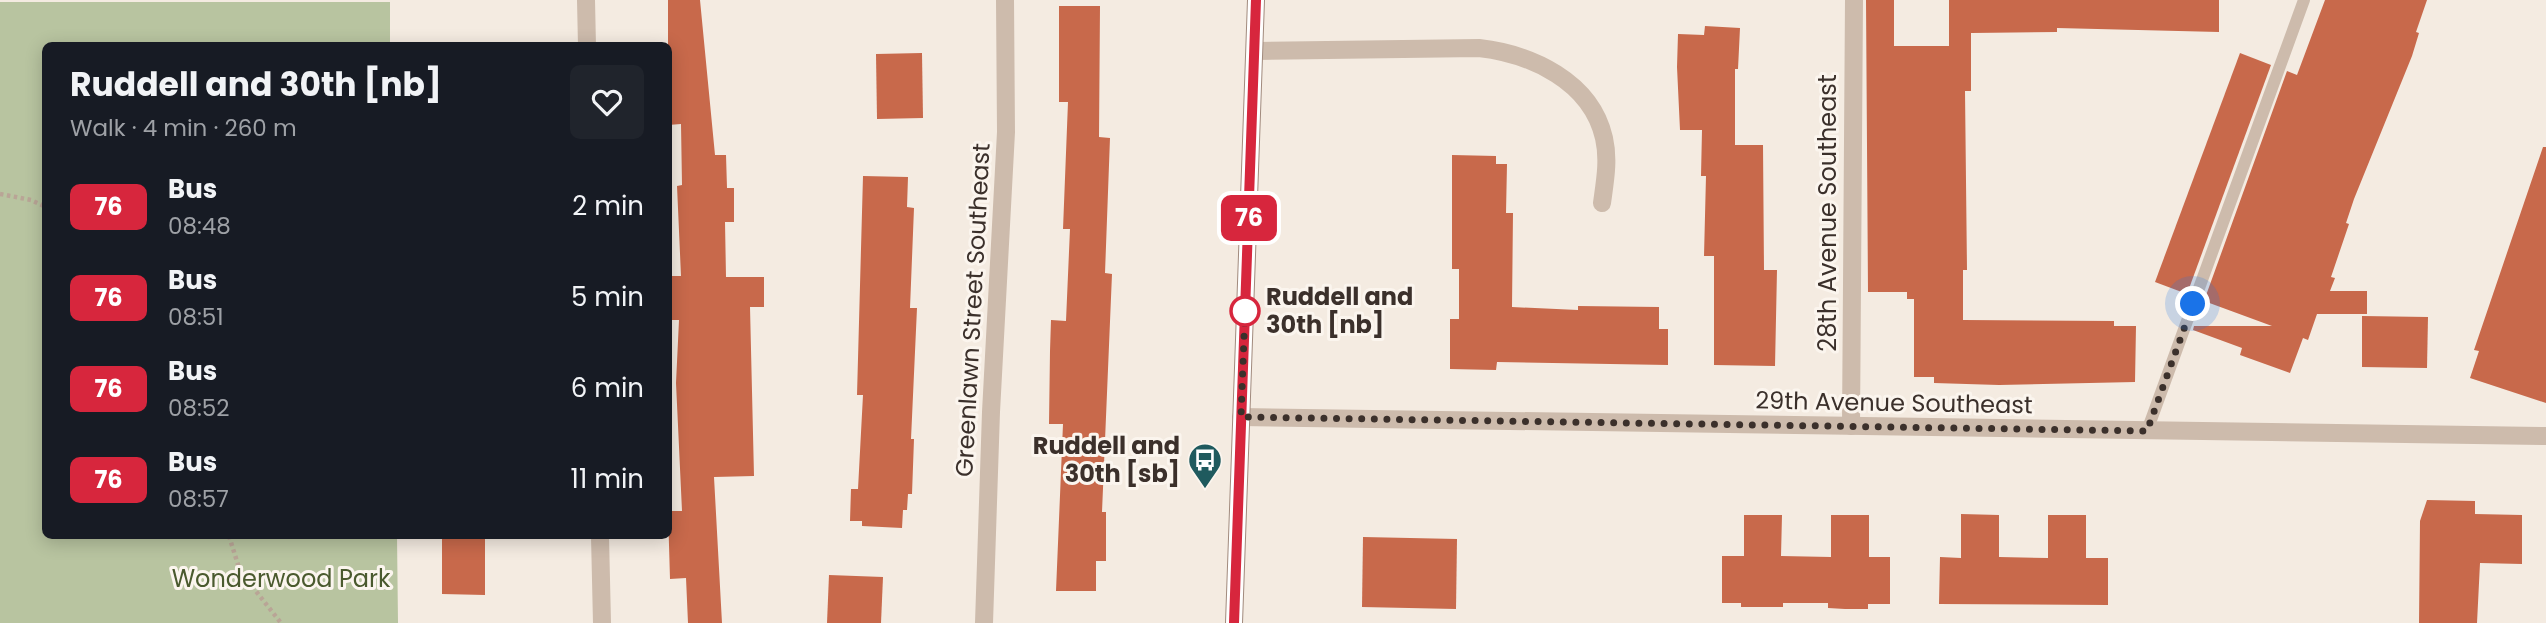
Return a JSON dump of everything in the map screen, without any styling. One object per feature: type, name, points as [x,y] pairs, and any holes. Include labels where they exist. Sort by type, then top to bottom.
[{"type":"main road","points":[[1234,623],[1256,0]]},
{"type":"street","points":[[586,0],[587,42]]},
{"type":"street","name":"Greenlawn Street Southeast","points":[[984,623],[991,412],[1006,132],[1005,0]]},
{"type":"street","name":"28th Avenue Southeast","points":[[1851,426],[1854,0]]},
{"type":"street","points":[[1256,51],[1479,48],[1510,52],[1541,64],[1569,82],[1588,105],[1604,135],[1607,163],[1602,203]]},
{"type":"street","name":"29th Avenue Southeast","points":[[1241,417],[2546,436]]},
{"type":"street","points":[[600,539],[602,623]]},
{"type":"lane","points":[[2147,431],[2304,0]]},
{"type":"path","points":[[0,194],[31,200],[42,205]]},
{"type":"path","points":[[230,539],[240,571],[281,623]]},
{"type":"green space","name":"Wonderwood Park","points":[[0,2],[390,2],[390,42],[42,42],[42,539],[397,539],[398,623],[0,623]]},
{"type":"building","points":[[668,0],[700,0],[715,155],[726,155],[727,188],[734,188],[734,222],[725,222],[726,277],[764,277],[764,307],[750,307],[754,476],[714,477],[722,623],[688,623],[686,578],[670,579],[669,539],[672,539],[672,511],[682,511],[676,383],[679,320],[672,320],[672,276],[681,276],[677,186],[682,185],[681,124],[672,125],[672,42],[668,42]]},
{"type":"building","points":[[1866,0],[1894,0],[1894,46],[1949,46],[1949,0],[2219,0],[2219,32],[2057,28],[2057,32],[1971,33],[1971,91],[1965,91],[1967,270],[1963,270],[1963,320],[2114,321],[2114,326],[2136,326],[2135,382],[1999,385],[1934,383],[1934,377],[1914,377],[1914,299],[1907,299],[1907,292],[1868,292]]},
{"type":"building","points":[[2325,0],[2427,0],[2416,32],[2419,33],[2412,56],[2354,199],[2346,223],[2349,224],[2331,277],[2335,278],[2330,291],[2367,291],[2367,314],[2317,314],[2308,340],[2303,338],[2290,373],[2240,355],[2242,348],[2193,330],[2194,326],[2272,326],[2204,301],[2287,71],[2297,75]]},
{"type":"building","points":[[1059,6],[1100,6],[1099,137],[1110,138],[1105,273],[1112,274],[1102,512],[1106,512],[1106,561],[1096,561],[1096,591],[1056,591],[1063,424],[1049,424],[1051,320],[1066,321],[1070,229],[1063,229],[1068,102],[1059,102]]},
{"type":"building","points":[[1705,26],[1740,28],[1738,69],[1735,69],[1735,145],[1763,145],[1764,270],[1777,270],[1775,366],[1714,365],[1714,256],[1704,256],[1706,176],[1701,176],[1702,130],[1680,130],[1677,67],[1678,34],[1704,35]]},
{"type":"building","points":[[922,53],[923,118],[877,119],[876,54]]},
{"type":"building","points":[[2240,53],[2271,65],[2187,294],[2155,282]]},
{"type":"building","points":[[2543,147],[2546,147],[2546,403],[2470,378],[2479,351],[2474,350]]},
{"type":"building","points":[[1452,155],[1496,156],[1496,164],[1507,164],[1506,213],[1513,213],[1512,307],[1578,310],[1578,306],[1659,307],[1659,329],[1668,329],[1668,365],[1497,362],[1496,370],[1450,369],[1450,319],[1459,319],[1459,269],[1452,269]]},
{"type":"building","points":[[863,176],[908,177],[907,207],[914,208],[910,308],[917,308],[911,439],[914,439],[912,494],[908,494],[907,510],[903,510],[902,528],[862,526],[862,521],[850,521],[851,489],[858,489],[863,395],[857,395]]},
{"type":"building","points":[[2362,316],[2428,317],[2427,368],[2362,367]]},
{"type":"building","points":[[2427,500],[2475,501],[2475,514],[2522,515],[2522,564],[2480,563],[2477,623],[2419,623],[2420,521]]},
{"type":"building","points":[[1961,514],[1999,515],[1999,557],[2048,558],[2048,515],[2086,515],[2086,558],[2108,558],[2108,605],[1939,604],[1940,557],[1961,558]]},
{"type":"building","points":[[1744,515],[1782,515],[1781,556],[1831,557],[1831,515],[1869,515],[1869,557],[1890,557],[1890,604],[1868,604],[1868,609],[1845,609],[1828,608],[1828,603],[1741,607],[1741,603],[1722,603],[1722,556],[1744,556]]},
{"type":"building","points":[[1363,537],[1457,539],[1456,609],[1362,607]]},
{"type":"building","points":[[442,539],[485,539],[485,595],[442,594]]},
{"type":"building","points":[[829,575],[883,577],[881,623],[827,623]]},
{"type":"bus line","name":"76","points":[[1234,623],[1256,0]]},
{"type":"place","name":"Ruddell and 30th [nb]","points":[[1245,311]]},
{"type":"place","name":"Ruddell and 30th [sb]","points":[[1205,490]]},
{"type":"route","points":[[1245,311],[1241,417],[2147,431],[2193,304]]}]
